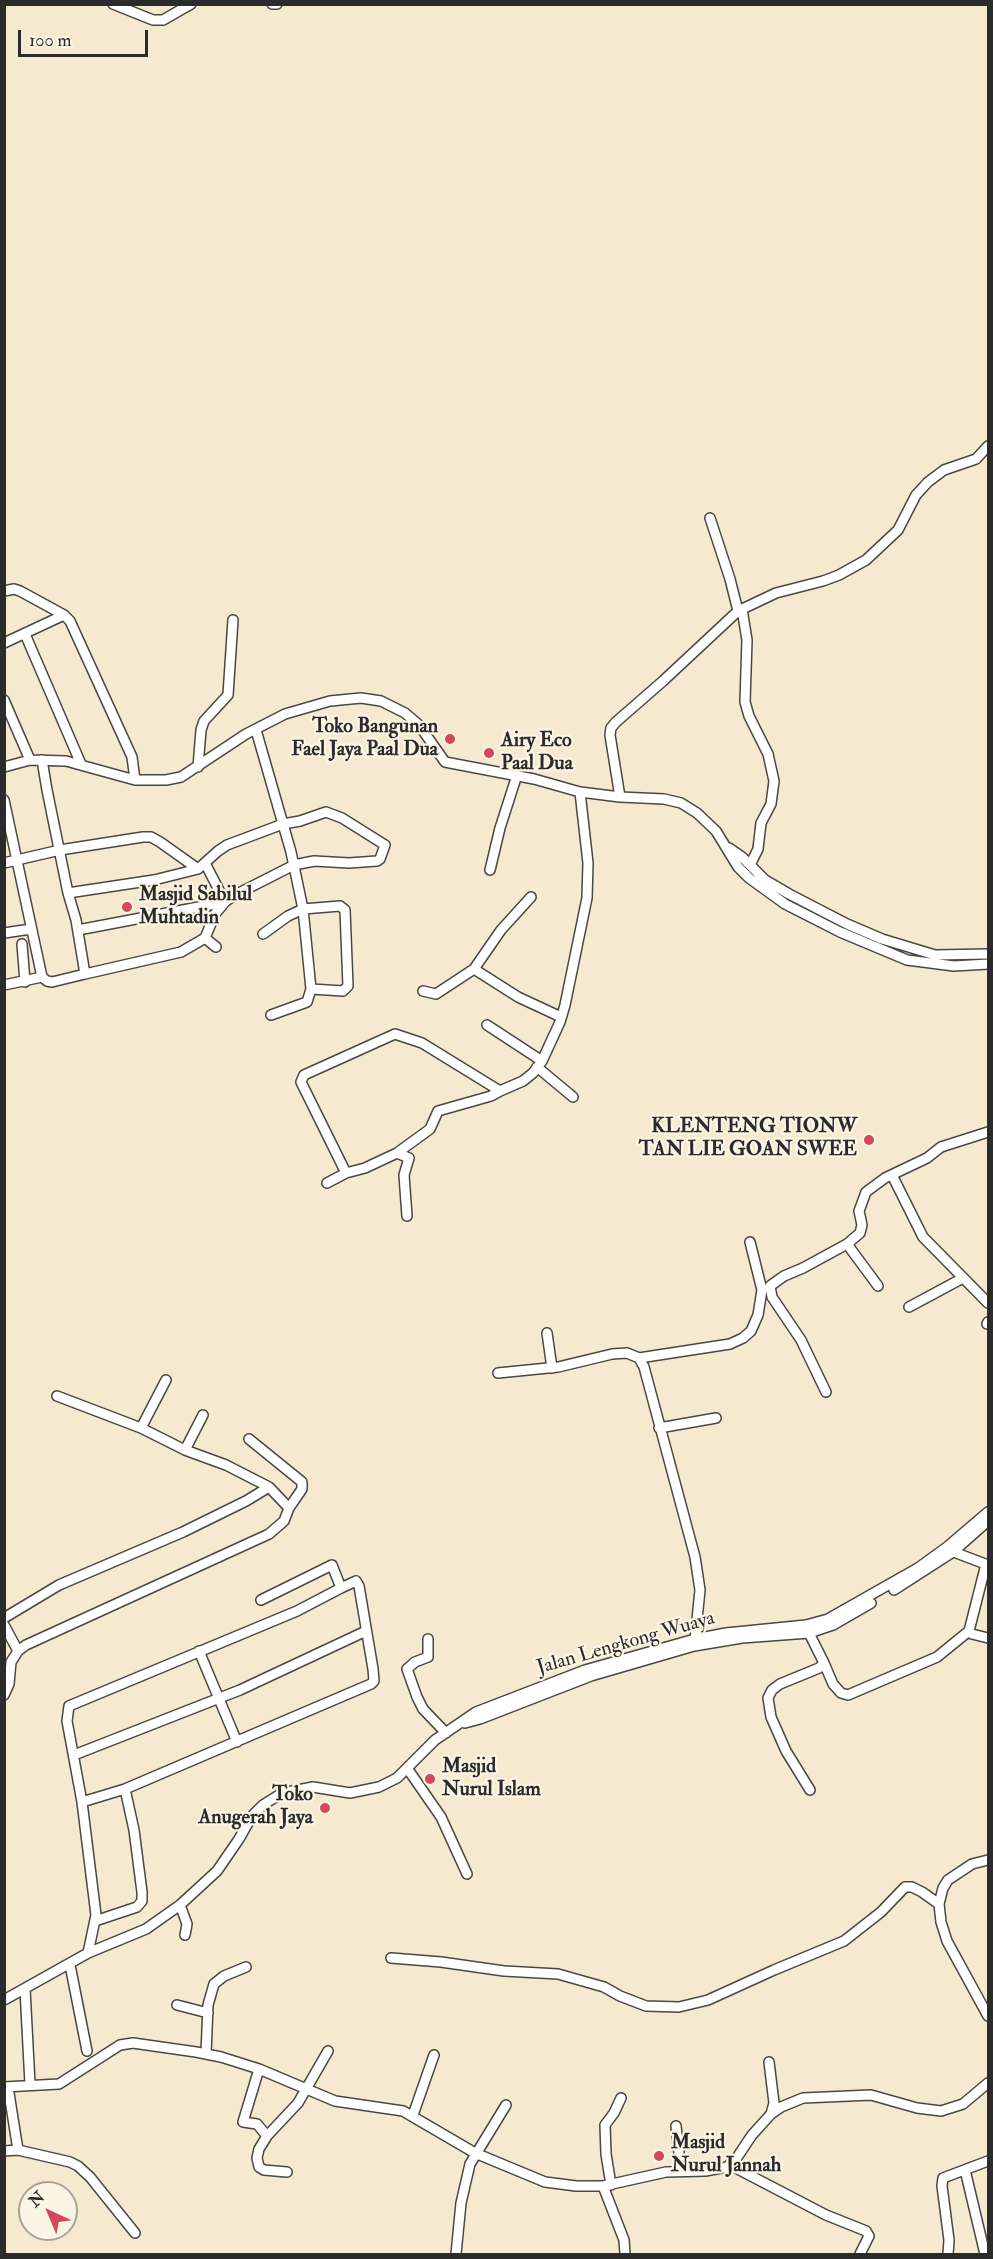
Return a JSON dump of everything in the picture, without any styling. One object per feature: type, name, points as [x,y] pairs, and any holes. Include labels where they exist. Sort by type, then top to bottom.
[{"type":"street","points":[[113,4],[153,20],[163,20],[191,4]]},
{"type":"street","points":[[272,4],[278,4]]},
{"type":"street","points":[[620,797],[610,735],[611,728],[740,610],[776,593],[831,578],[866,560],[898,530],[916,495],[928,482],[944,470],[976,459],[988,446]]},
{"type":"street","points":[[710,518],[747,639],[745,702],[749,716],[768,754],[774,781],[771,804],[761,823],[758,849],[750,865]]},
{"type":"street","points":[[4,591],[14,589],[20,591],[64,615],[70,621],[132,757],[135,780]]},
{"type":"street","points":[[4,643],[64,615]]},
{"type":"street","points":[[198,767],[201,730],[204,722],[228,695],[233,620]]},
{"type":"street","points":[[25,634],[81,764]]},
{"type":"street","points":[[4,766],[30,760],[66,760],[135,780],[154,781],[181,777],[285,714],[330,701],[361,698],[381,701],[405,713],[419,725],[445,762],[518,775],[580,792],[664,799],[681,803],[716,831],[738,867],[749,878],[785,904],[907,960],[954,966],[988,964]]},
{"type":"street","points":[[4,700],[30,760]]},
{"type":"street","points":[[256,730],[294,865],[303,909],[312,989],[307,1002],[271,1015]]},
{"type":"street","points":[[42,760],[68,893],[78,930],[85,974]]},
{"type":"street","points":[[490,870],[500,828],[518,775]]},
{"type":"street","points":[[327,1182],[397,1153],[430,1129],[438,1111],[491,1096],[523,1081],[539,1064],[561,1017],[584,914],[588,863],[580,792]]},
{"type":"street","points":[[4,800],[42,977],[47,981],[52,982],[168,957],[181,952],[205,938],[215,914],[225,902]]},
{"type":"street","points":[[68,893],[154,880],[202,866],[218,850],[227,845],[283,824],[326,812],[385,845],[381,859],[377,861],[349,863],[314,861],[294,865],[225,902],[78,930]]},
{"type":"street","points":[[4,863],[60,850],[151,837],[202,866],[225,902]]},
{"type":"street","points":[[724,845],[765,880],[882,939],[935,955],[988,954]]},
{"type":"street","points":[[423,991],[436,994],[474,969],[501,930],[531,897]]},
{"type":"street","points":[[262,934],[288,916],[303,909],[340,906],[346,912],[348,986],[343,991],[312,989]]},
{"type":"street","points":[[810,917],[815,907]]},
{"type":"street","points":[[4,933],[31,929]]},
{"type":"street","points":[[205,938],[216,948]]},
{"type":"street","points":[[22,944],[25,982]]},
{"type":"street","points":[[474,969],[518,997],[561,1017]]},
{"type":"street","points":[[4,985],[42,977]]},
{"type":"street","points":[[487,1025],[539,1064],[573,1097]]},
{"type":"street","points":[[346,1173],[301,1082],[304,1075],[394,1034],[422,1043],[500,1091]]},
{"type":"street","points":[[826,1392],[801,1340],[772,1297],[770,1286],[784,1276],[847,1244],[860,1233],[862,1225],[859,1211],[866,1192],[892,1175],[927,1158],[941,1147],[988,1132]]},
{"type":"street","points":[[397,1153],[409,1158],[404,1181],[406,1216]]},
{"type":"street","points":[[892,1175],[923,1237],[988,1303]]},
{"type":"street","points":[[498,1373],[552,1368],[612,1354],[627,1353],[639,1358],[730,1344],[743,1338],[751,1331],[758,1315],[762,1290],[750,1242]]},
{"type":"street","points":[[847,1244],[878,1286]]},
{"type":"street","points":[[909,1307],[963,1278]]},
{"type":"street","points":[[547,1333],[552,1368]]},
{"type":"street","points":[[639,1358],[644,1367],[668,1454],[699,1578],[700,1599],[695,1639]]},
{"type":"street","points":[[141,1428],[166,1380]]},
{"type":"street","points":[[57,1396],[141,1428],[185,1450],[226,1465],[269,1487],[289,1508]]},
{"type":"street","points":[[185,1450],[203,1415]]},
{"type":"street","points":[[659,1428],[716,1418]]},
{"type":"street","points":[[4,1695],[9,1684],[11,1662],[18,1651],[52,1632],[269,1533],[284,1521],[289,1508],[302,1489],[302,1482],[249,1439]]},
{"type":"street","points":[[4,1618],[59,1585],[183,1532],[269,1487]]},
{"type":"street","name":"Jalan Lengkong Wuaya","points":[[4,2000],[88,1953],[146,1929],[180,1905],[217,1871],[252,1816],[263,1805],[282,1793],[313,1787],[350,1793],[369,1790],[392,1781],[428,1746],[476,1712],[585,1670],[695,1639],[726,1633],[806,1625],[828,1619],[950,1550],[988,1512]]},
{"type":"street","name":"Jalan Lengkong Wuaya","points":[[462,1723],[480,1719],[591,1676],[694,1646],[742,1638],[809,1633],[833,1625],[915,1578],[988,1521]]},
{"type":"street","points":[[809,1633],[833,1684],[841,1693],[848,1695],[937,1657],[969,1631],[987,1565],[950,1550]]},
{"type":"street","points":[[261,1600],[332,1565],[341,1588]]},
{"type":"street","points":[[82,1802],[125,1789],[371,1684],[374,1681],[374,1669],[361,1595],[356,1581],[297,1611],[69,1706],[67,1721],[82,1802],[95,1921],[88,1953]]},
{"type":"street","points":[[4,1625],[18,1651]]},
{"type":"street","points":[[74,1755],[218,1698],[366,1631]]},
{"type":"street","points":[[969,1631],[988,1638]]},
{"type":"street","points":[[428,1639],[428,1657],[415,1662],[407,1669],[423,1709],[446,1733]]},
{"type":"street","points":[[199,1651],[237,1742]]},
{"type":"street","points":[[810,1790],[782,1743],[771,1717],[768,1698],[772,1690],[780,1684],[819,1668],[824,1663]]},
{"type":"street","points":[[407,1768],[441,1817],[466,1874]]},
{"type":"street","points":[[95,1921],[137,1907],[141,1901],[142,1892],[134,1830],[125,1789]]},
{"type":"street","points":[[988,1860],[972,1864],[948,1880],[943,1888],[939,1904],[941,1922],[947,1941],[988,2016]]},
{"type":"street","points":[[391,1958],[504,1971],[558,1974],[603,1987],[646,2006],[679,2007],[708,2000],[844,1941],[881,1912],[905,1887],[912,1887],[922,1892],[939,1904]]},
{"type":"street","points":[[180,1905],[187,1924],[185,1935]]},
{"type":"street","points":[[69,1965],[87,2051]]},
{"type":"street","points":[[207,2054],[210,1994],[216,1982],[246,1967]]},
{"type":"street","points":[[25,1989],[30,2084]]},
{"type":"street","points":[[177,2005],[208,2013]]},
{"type":"street","points":[[18,2150],[6,2087],[59,2084],[120,2045],[134,2043],[207,2054],[258,2069],[335,2101],[394,2109],[413,2115],[475,2153],[545,2182],[568,2186],[607,2185],[666,2172],[721,2169],[730,2165],[771,2114],[803,2098],[859,2094],[886,2098],[925,2110],[941,2111],[963,2104],[988,2083]]},
{"type":"street","points":[[287,2172],[264,2170],[258,2166],[256,2158],[259,2149],[267,2136],[308,2090],[328,2051]]},
{"type":"street","points":[[413,2115],[434,2055]]},
{"type":"street","points":[[769,2062],[774,2103],[771,2114]]},
{"type":"street","points":[[258,2069],[243,2122],[260,2126],[267,2136]]},
{"type":"street","points":[[621,2098],[605,2125],[607,2185],[624,2240],[625,2254]]},
{"type":"street","points":[[456,2254],[461,2203],[470,2164],[506,2105]]},
{"type":"street","points":[[676,2126],[681,2171]]},
{"type":"street","points":[[4,2151],[18,2150],[70,2162],[78,2166],[90,2177],[135,2233]]},
{"type":"street","points":[[948,2254],[949,2240],[943,2181],[945,2176],[988,2161]]},
{"type":"street","points":[[730,2165],[826,2215],[866,2231],[868,2236],[860,2254]]},
{"type":"street","points":[[966,2170],[985,2254]]},
{"type":"place","name":"Toko Bangunan Fael Jaya Paal Dua","points":[[450,739]]},
{"type":"place","name":"Airy Eco Paal Dua","points":[[489,753]]},
{"type":"place","name":"Masjid Sabilul Muhtadin","points":[[127,907]]},
{"type":"place","name":"KLENTENG TIONW TAN LIE GOAN SWEE","points":[[869,1140]]},
{"type":"place","name":"Masjid Nurul Islam","points":[[430,1779]]},
{"type":"place","name":"Toko Anugerah Jaya","points":[[325,1808]]},
{"type":"place","name":"Masjid Nurul Jannah","points":[[659,2156]]}]
